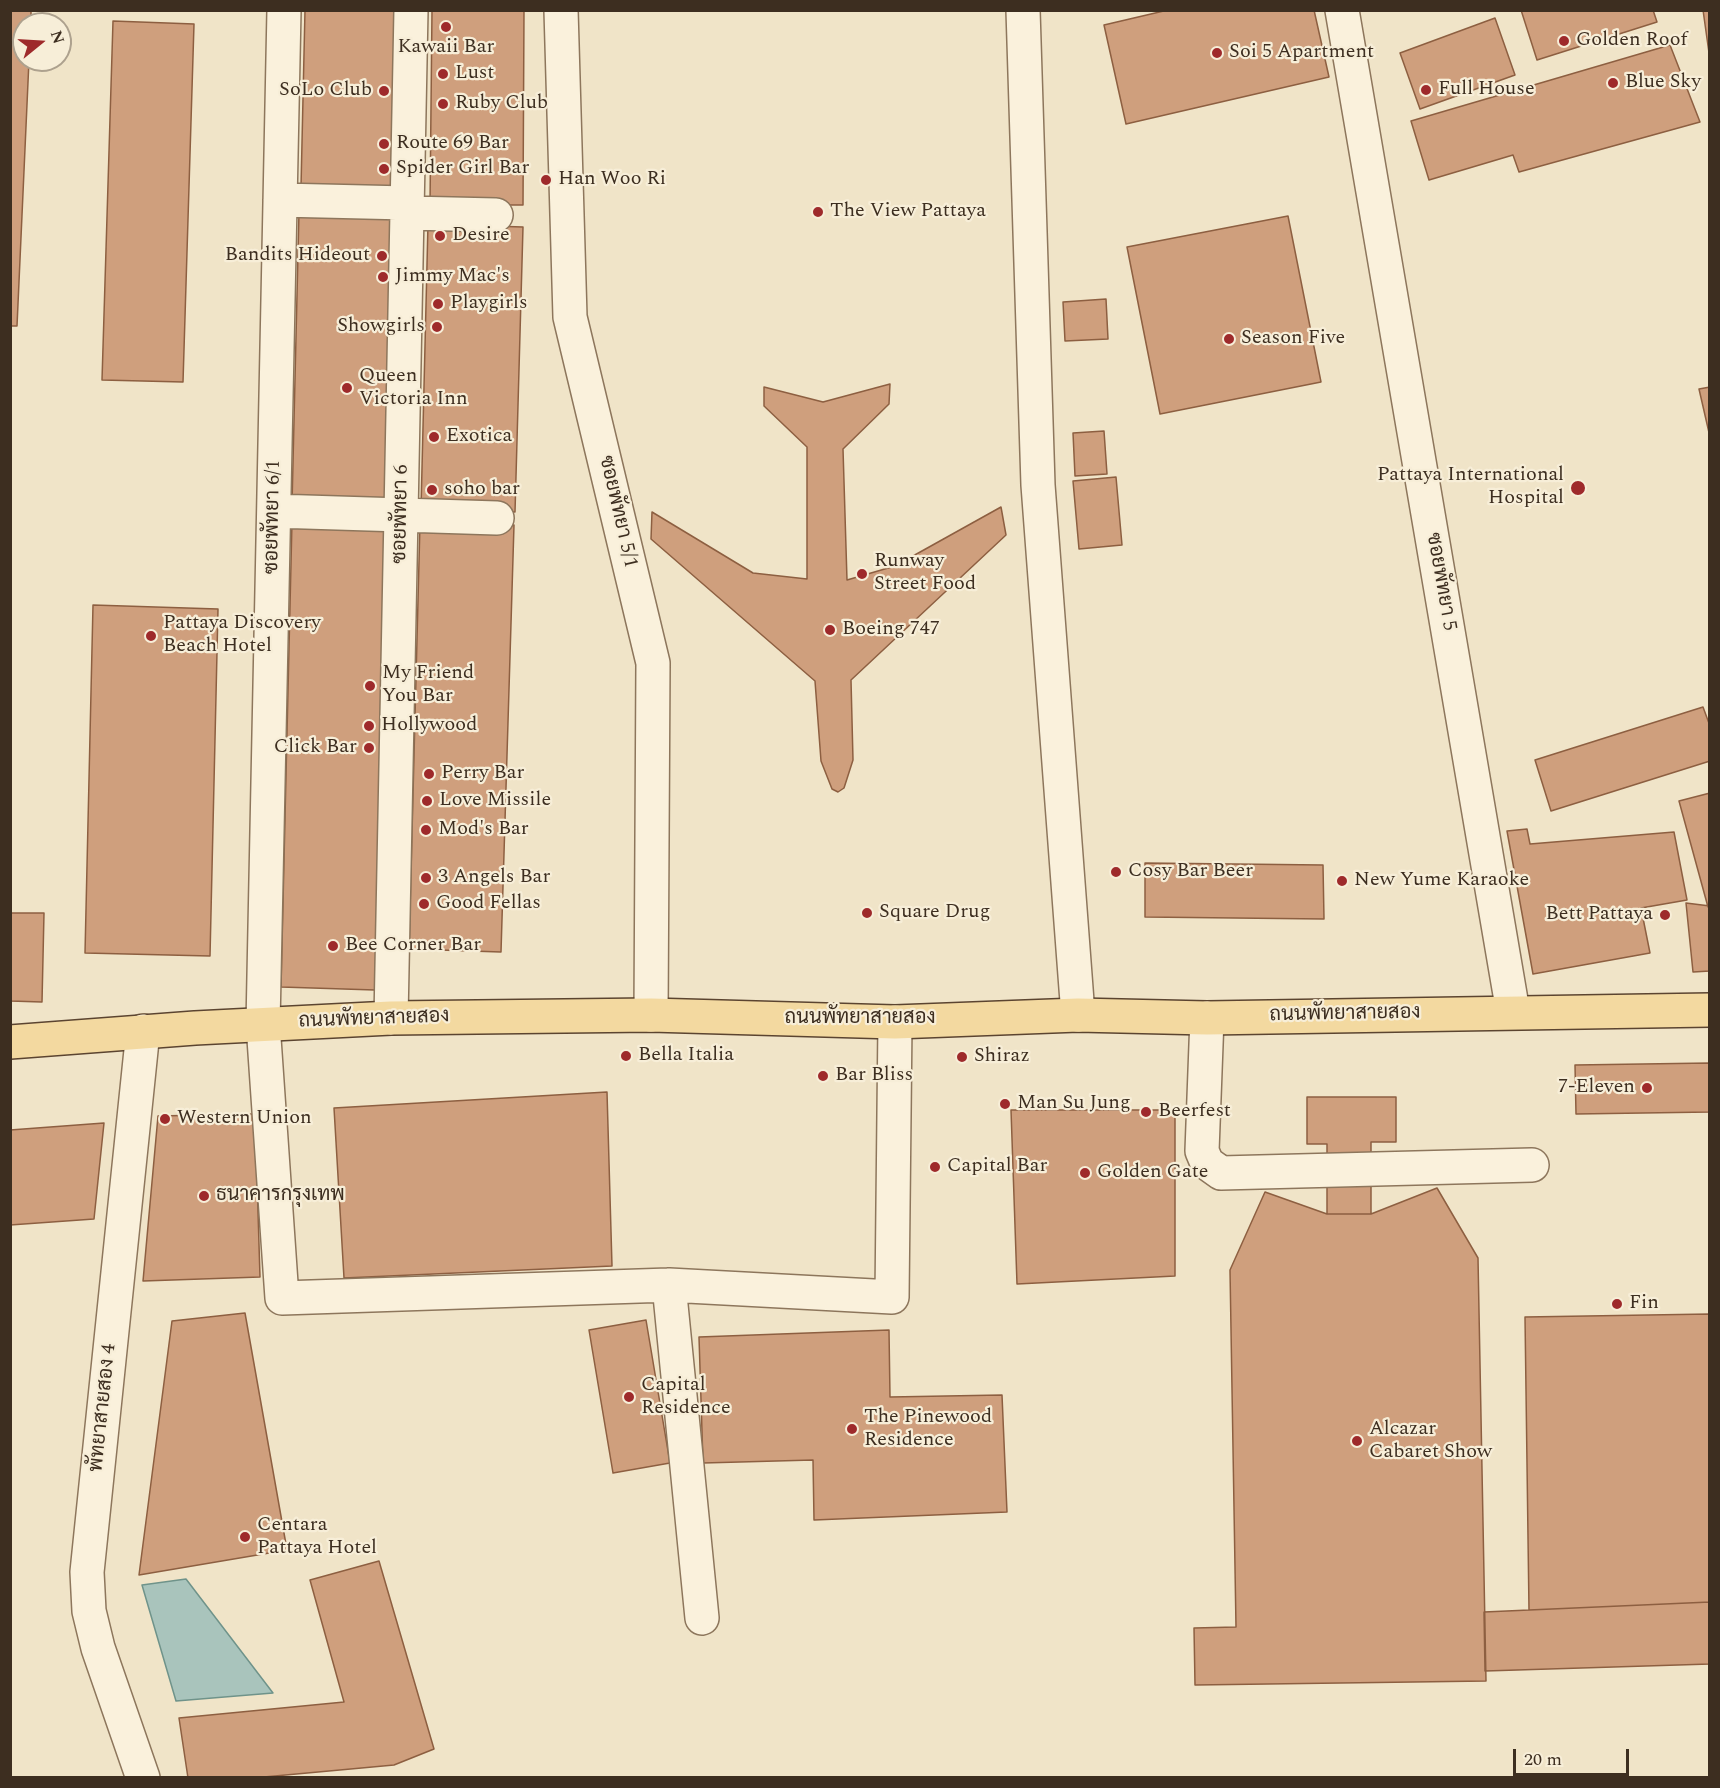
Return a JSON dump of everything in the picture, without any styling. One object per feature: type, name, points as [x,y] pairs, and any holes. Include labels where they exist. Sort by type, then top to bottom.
[{"type":"main road","name":"ถนนพัทยาสายสอง","points":[[10,1042],[263,1023],[391,1018],[651,1015],[895,1022],[1078,1015],[1207,1017],[1710,1010]]},
{"type":"street","name":"ซอยพัทยา 6/1","points":[[284,10],[263,1023],[282,1298],[669,1285]]},
{"type":"street","name":"ซอยพัทยา 6","points":[[391,1018],[411,10]]},
{"type":"street","name":"ซอยพัทยา 5/1","points":[[561,10],[570,317],[653,663],[651,1015]]},
{"type":"street","points":[[1023,10],[1038,485],[1078,1015]]},
{"type":"street","name":"ซอยพัทยา 5","points":[[1342,10],[1513,1012]]},
{"type":"street","points":[[280,200],[496,215]]},
{"type":"street","points":[[274,511],[497,518]]},
{"type":"street","points":[[1207,1017],[1202,1151],[1207,1163],[1221,1173],[1532,1165]]},
{"type":"street","points":[[702,1618],[669,1285],[892,1296],[895,1022]]},
{"type":"street","name":"พัทยาสายสอง 4","points":[[143,1031],[87,1572],[90,1611],[98,1648],[143,1778]]},
{"type":"water","points":[[186,1579],[273,1693],[176,1701],[142,1585]]},
{"type":"building","points":[[10,10],[31,10],[31,12],[12,12],[12,72],[28,72],[17,326],[10,326]]},
{"type":"building","points":[[305,10],[396,10],[392,189],[301,187]]},
{"type":"building","points":[[432,10],[524,10],[523,205],[430,205]]},
{"type":"building","name":"Soi 5 Apartment","points":[[1168,10],[1314,10],[1329,77],[1126,124],[1104,25]]},
{"type":"building","name":"Golden Roof","points":[[1521,10],[1653,10],[1657,22],[1537,60]]},
{"type":"building","points":[[1703,10],[1710,10],[1710,60]]},
{"type":"building","points":[[1495,18],[1515,75],[1420,109],[1400,53]]},
{"type":"building","points":[[113,21],[194,24],[183,382],[102,380]]},
{"type":"building","name":"Blue Sky","points":[[1670,45],[1700,122],[1519,172],[1513,155],[1429,180],[1411,121]]},
{"type":"building","points":[[299,212],[392,214],[385,507],[292,504]]},
{"type":"building","name":"Season Five","points":[[1288,216],[1321,382],[1160,414],[1127,247]]},
{"type":"building","points":[[428,224],[523,227],[515,512],[421,509]]},
{"type":"building","points":[[1106,299],[1108,339],[1065,341],[1063,302]]},
{"type":"building","name":"Boeing 747","points":[[890,384],[889,404],[843,449],[847,580],[895,566],[1001,507],[1006,535],[851,680],[853,760],[844,788],[838,792],[832,789],[821,761],[815,681],[651,539],[652,512],[753,573],[807,579],[807,447],[764,406],[764,387],[823,402]]},
{"type":"building","points":[[1710,387],[1710,437],[1699,389]]},
{"type":"building","points":[[1104,431],[1107,474],[1075,476],[1073,433]]},
{"type":"building","points":[[1116,477],[1122,545],[1079,549],[1073,481]]},
{"type":"building","points":[[292,521],[385,523],[375,990],[281,987]]},
{"type":"building","points":[[420,523],[514,525],[501,952],[409,949]]},
{"type":"building","points":[[93,605],[218,609],[210,956],[85,953]]},
{"type":"building","points":[[1703,707],[1710,726],[1710,761],[1551,811],[1535,760]]},
{"type":"building","points":[[1710,793],[1710,906],[1708,907],[1679,801]]},
{"type":"building","points":[[1527,829],[1530,844],[1674,832],[1687,900],[1641,908],[1650,953],[1533,974],[1507,831]]},
{"type":"building","points":[[1145,863],[1323,865],[1324,919],[1145,917]]},
{"type":"building","points":[[1686,903],[1710,906],[1710,971],[1693,972]]},
{"type":"building","points":[[10,913],[44,913],[42,1002],[10,1001]]},
{"type":"building","points":[[1710,1063],[1710,1112],[1576,1114],[1575,1065]]},
{"type":"building","points":[[607,1092],[612,1266],[344,1278],[334,1108]]},
{"type":"building","points":[[1307,1097],[1396,1097],[1396,1142],[1371,1142],[1371,1214],[1327,1214],[1327,1144],[1307,1144]]},
{"type":"building","points":[[1011,1110],[1175,1110],[1175,1276],[1017,1284]]},
{"type":"building","name":"ธนาคารกรุงเทพ","points":[[255,1114],[260,1277],[143,1281],[158,1116]]},
{"type":"building","points":[[104,1123],[94,1219],[10,1225],[10,1130]]},
{"type":"building","name":"Alcazar Cabaret Show","points":[[1437,1188],[1478,1258],[1486,1681],[1195,1685],[1194,1628],[1236,1627],[1230,1270],[1265,1192],[1327,1214],[1371,1214]]},
{"type":"building","points":[[245,1313],[287,1550],[139,1575],[172,1321]]},
{"type":"building","points":[[1710,1314],[1710,1602],[1529,1610],[1525,1317]]},
{"type":"building","name":"Capital Residence","points":[[646,1320],[670,1463],[613,1473],[589,1330]]},
{"type":"building","name":"The Pinewood Residence","points":[[889,1330],[890,1397],[1002,1395],[1007,1512],[814,1520],[813,1460],[703,1463],[699,1337]]},
{"type":"building","points":[[379,1561],[434,1749],[394,1765],[253,1778],[188,1778],[179,1718],[344,1702],[310,1580]]},
{"type":"building","points":[[1710,1602],[1710,1664],[1485,1671],[1484,1612]]},
{"type":"place","name":"Kawaii Bar","points":[[446,27]]},
{"type":"place","name":"Golden Roof","points":[[1564,41]]},
{"type":"place","name":"Soi 5 Apartment","points":[[1217,53]]},
{"type":"place","name":"Lust","points":[[443,74]]},
{"type":"place","name":"Blue Sky","points":[[1613,83]]},
{"type":"place","name":"Full House","points":[[1426,90]]},
{"type":"place","name":"SoLo Club","points":[[384,91]]},
{"type":"place","name":"Ruby Club","points":[[443,104]]},
{"type":"place","name":"Route 69 Bar","points":[[384,144]]},
{"type":"place","name":"Spider Girl Bar","points":[[384,169]]},
{"type":"place","name":"Han Woo Ri","points":[[546,180]]},
{"type":"place","name":"The View Pattaya","points":[[818,212]]},
{"type":"place","name":"Desire","points":[[440,236]]},
{"type":"place","name":"Bandits Hideout","points":[[382,256]]},
{"type":"place","name":"Jimmy Mac's","points":[[383,277]]},
{"type":"place","name":"Playgirls","points":[[438,304]]},
{"type":"place","name":"Showgirls","points":[[437,327]]},
{"type":"place","name":"Season Five","points":[[1229,339]]},
{"type":"place","name":"Queen Victoria Inn","points":[[347,388]]},
{"type":"place","name":"Exotica","points":[[434,437]]},
{"type":"place","name":"Pattaya International Hospital","points":[[1578,488]]},
{"type":"place","name":"soho bar","points":[[432,490]]},
{"type":"place","name":"Runway Street Food","points":[[862,574]]},
{"type":"place","name":"Boeing 747","points":[[830,630]]},
{"type":"place","name":"Pattaya Discovery Beach Hotel","points":[[151,636]]},
{"type":"place","name":"My Friend You Bar","points":[[370,686]]},
{"type":"place","name":"Hollywood","points":[[369,726]]},
{"type":"place","name":"Click Bar","points":[[369,748]]},
{"type":"place","name":"Perry Bar","points":[[429,774]]},
{"type":"place","name":"Love Missile","points":[[427,801]]},
{"type":"place","name":"Mod's Bar","points":[[426,830]]},
{"type":"place","name":"Cosy Bar Beer","points":[[1116,872]]},
{"type":"place","name":"3 Angels Bar","points":[[426,878]]},
{"type":"place","name":"New Yume Karaoke","points":[[1342,881]]},
{"type":"place","name":"Good Fellas","points":[[424,904]]},
{"type":"place","name":"Square Drug","points":[[867,913]]},
{"type":"place","name":"Bett Pattaya","points":[[1665,915]]},
{"type":"place","name":"Bee Corner Bar","points":[[333,946]]},
{"type":"place","name":"Bella Italia","points":[[626,1056]]},
{"type":"place","name":"Shiraz","points":[[962,1057]]},
{"type":"place","name":"Bar Bliss","points":[[823,1076]]},
{"type":"place","name":"7-Eleven","points":[[1647,1088]]},
{"type":"place","name":"Man Su Jung","points":[[1005,1104]]},
{"type":"place","name":"Beerfest","points":[[1146,1112]]},
{"type":"place","name":"Western Union","points":[[165,1119]]},
{"type":"place","name":"Capital Bar","points":[[935,1167]]},
{"type":"place","name":"Golden Gate","points":[[1085,1173]]},
{"type":"place","name":"ธนาคารกรุงเทพ","points":[[204,1196]]},
{"type":"place","name":"Fin","points":[[1617,1304]]},
{"type":"place","name":"Capital Residence","points":[[629,1397]]},
{"type":"place","name":"The Pinewood Residence","points":[[852,1429]]},
{"type":"place","name":"Alcazar Cabaret Show","points":[[1357,1441]]},
{"type":"place","name":"Centara Pattaya Hotel","points":[[245,1537]]}]
